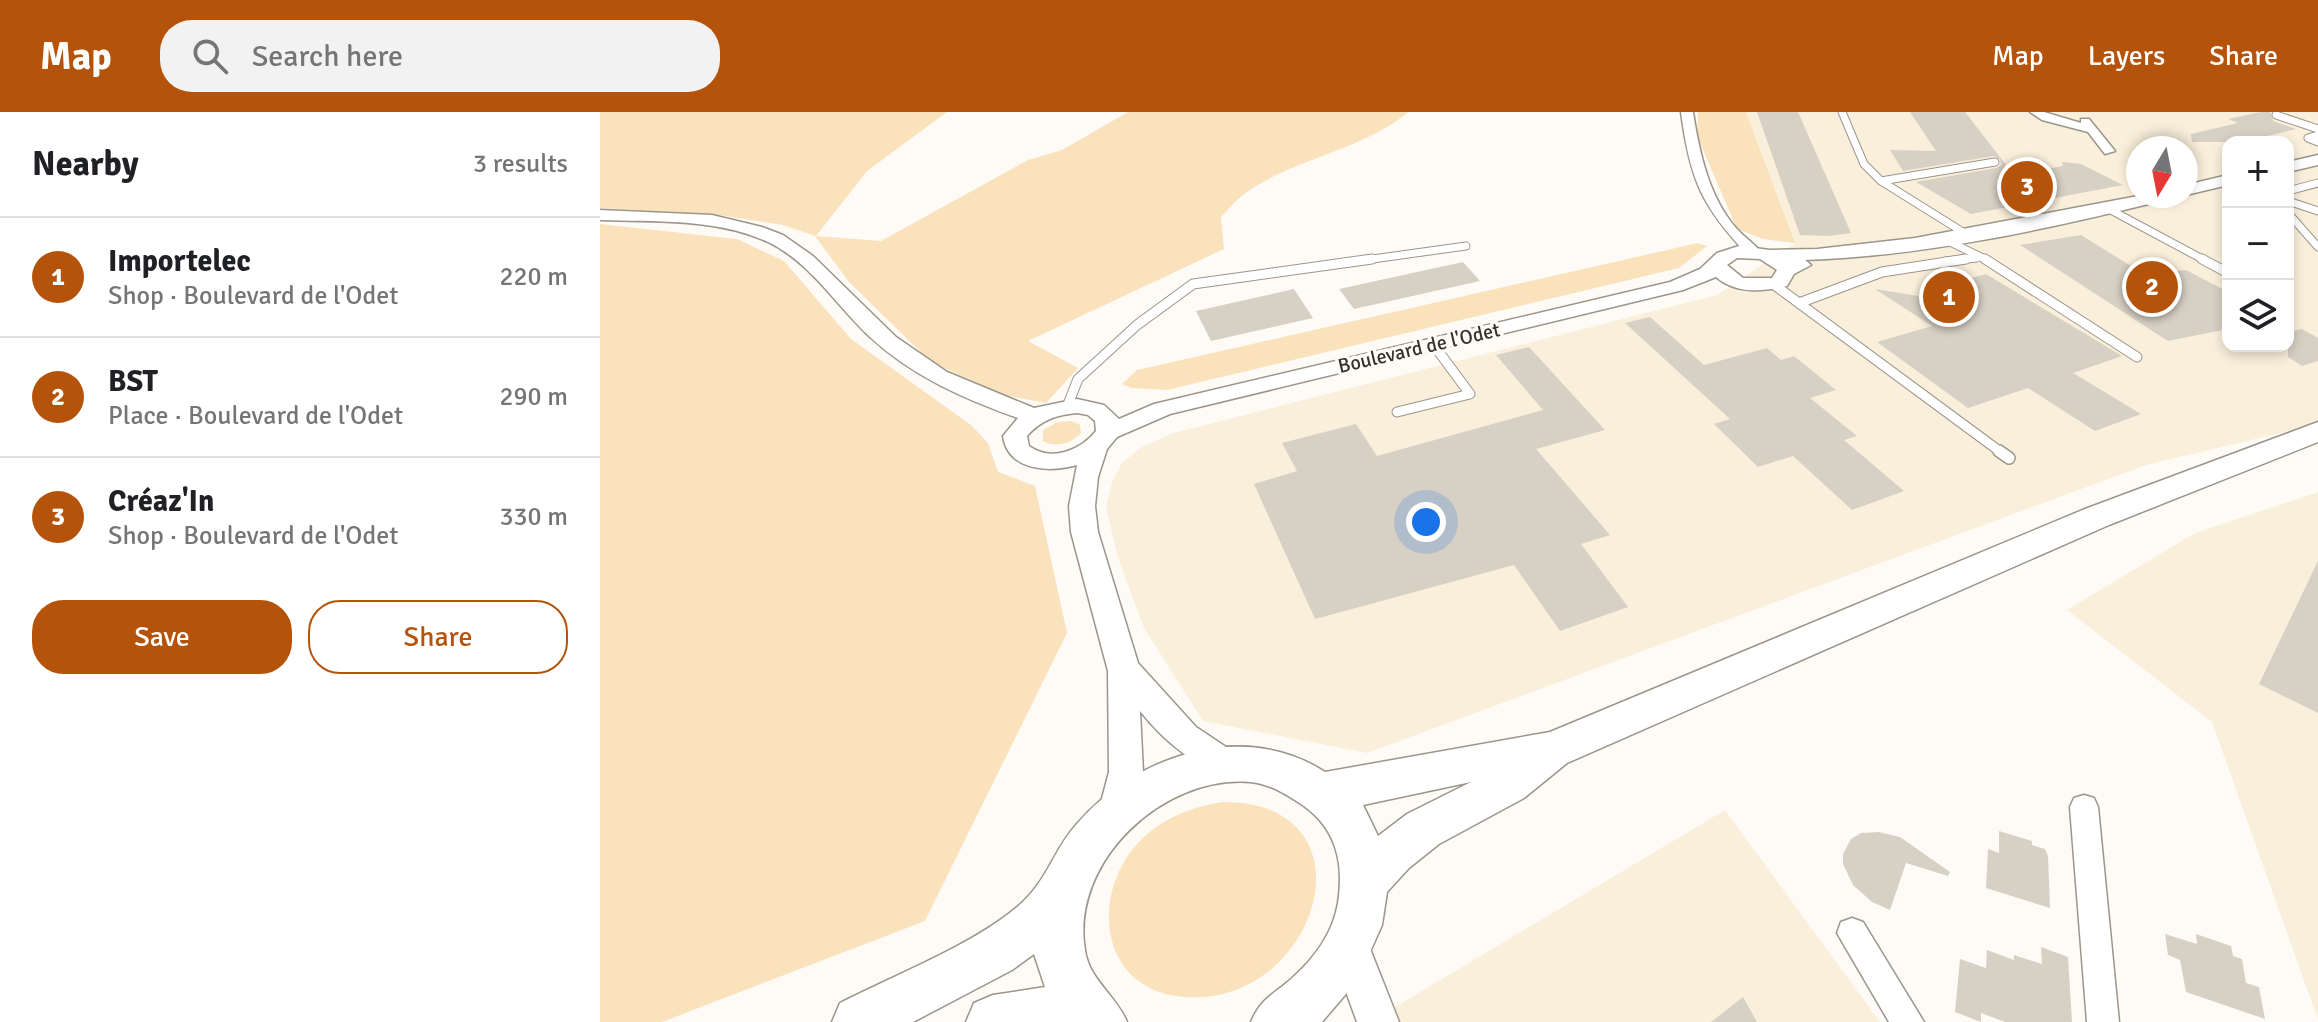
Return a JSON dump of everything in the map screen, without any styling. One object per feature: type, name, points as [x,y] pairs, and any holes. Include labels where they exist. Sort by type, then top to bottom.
[{"type":"main road","points":[[1364,883],[1392,853],[1423,829],[1508,784],[1552,750],[2149,495],[2318,431]]},
{"type":"main road","points":[[1323,792],[1384,783],[1485,758],[1552,750]]},
{"type":"main road","points":[[1096,1019],[1078,1000],[1060,959],[1058,914],[1064,892],[1085,847],[1117,810],[1134,797],[1172,777],[1212,765],[1252,764],[1290,773],[1323,792],[1349,822],[1358,841],[1364,883],[1358,924],[1349,945],[1322,986],[1278,1022]]},
{"type":"main road","points":[[859,1022],[994,952],[1034,925],[1064,892]]},
{"type":"main road","points":[[993,1022],[1054,1012],[1096,1019]]},
{"type":"street","points":[[1687,112],[1700,172],[1731,230],[1762,255],[1781,262],[1780,277]]},
{"type":"street","points":[[2036,112],[2046,118],[2094,130]]},
{"type":"street","points":[[2076,112],[2109,151]]},
{"type":"street","points":[[2294,166],[2318,160]]},
{"type":"street","points":[[2198,187],[2222,181]]},
{"type":"street","name":"Boulevard de l'Odet","points":[[1676,286],[1721,261],[1762,255],[1830,255],[1966,234],[2126,204]]},
{"type":"street","points":[[600,215],[706,222],[773,237],[806,261],[889,343],[924,368],[990,401],[1035,416]]},
{"type":"street","points":[[1731,230],[1729,249],[1721,261],[1723,274],[1737,282]]},
{"type":"street","name":"Boulevard de l'Odet","points":[[1041,461],[1069,459],[1099,430],[1162,409],[1676,286],[1780,277],[1830,255]]},
{"type":"street","points":[[1080,498],[1056,470],[1022,455],[1014,443],[1019,429],[1035,416],[1067,407],[1099,430],[1080,498],[1090,565],[1123,667],[1128,751],[1126,782],[1117,810]]},
{"type":"street","points":[[1123,667],[1183,739],[1202,752],[1232,764]]},
{"type":"street","points":[[2084,807],[2103,1022]]},
{"type":"street","points":[[1852,933],[1908,1022]]},
{"type":"street","points":[[1349,945],[1378,1022]]},
{"type":"lane","points":[[1842,112],[1864,164],[1881,181],[1966,234]]},
{"type":"lane","points":[[2276,115],[2318,132]]},
{"type":"lane","points":[[2318,132],[2308,138],[2318,142]]},
{"type":"lane","points":[[1881,181],[1995,162]]},
{"type":"lane","points":[[2294,189],[2318,183]]},
{"type":"lane","points":[[2294,203],[2318,211]]},
{"type":"lane","points":[[2107,208],[2222,270]]},
{"type":"lane","points":[[2294,220],[2318,247]]},
{"type":"lane","points":[[1942,238],[2003,268],[2137,357]]},
{"type":"lane","points":[[1067,407],[1078,379],[1137,325],[1193,284],[1466,246]]},
{"type":"lane","points":[[1799,303],[1823,298],[1880,272],[1978,258]]},
{"type":"lane","points":[[1780,277],[1799,303],[2009,458]]},
{"type":"lane","points":[[1397,412],[1470,394],[1433,344]]},
{"type":"shaded area","points":[[600,112],[947,112],[867,171],[816,236],[881,241],[1028,160],[1062,150],[1128,112],[1408,112],[1369,137],[1283,172],[1243,195],[1221,217],[1224,249],[1028,341],[1078,368],[1046,403],[1004,395],[931,362],[849,282],[815,236],[783,225],[719,215],[600,208]]},
{"type":"shaded area","points":[[1698,112],[1746,112],[1795,243],[1763,239],[1737,229],[1697,136]]},
{"type":"shaded area","points":[[1746,112],[2318,112],[2318,424],[2146,465],[1367,753],[1203,721],[1144,628],[1118,558],[1106,507],[1112,482],[1122,463],[1142,447],[1173,433],[1717,295],[1795,243]]},
{"type":"shaded area","points":[[600,224],[737,239],[784,261],[851,339],[971,425],[988,443],[998,472],[1035,486],[1067,633],[925,921],[662,1022],[600,1022]]},
{"type":"shaded area","points":[[1698,243],[1707,246],[1679,268],[1167,390],[1132,388],[1122,384],[1137,370]]},
{"type":"shaded area","points":[[1071,421],[1080,425],[1081,433],[1063,444],[1043,441],[1043,430],[1058,422]]},
{"type":"shaded area","points":[[2318,492],[2318,1020],[2212,722],[2067,610],[2195,533]]},
{"type":"shaded area","points":[[1223,802],[1272,811],[1302,834],[1315,867],[1313,904],[1297,940],[1269,971],[1230,992],[1183,997],[1156,991],[1134,978],[1120,960],[1111,938],[1109,914],[1112,890],[1122,866],[1146,835],[1187,811]]},
{"type":"shaded area","points":[[1725,810],[1880,1022],[1370,1022]]},
{"type":"building","points":[[1757,112],[1798,112],[1851,233],[1800,235]]},
{"type":"building","points":[[1910,112],[1965,112],[2014,175],[2063,166],[2062,162],[2081,164],[2123,185],[1971,214],[1916,182],[1996,168],[2001,165],[2000,159],[1994,156],[1903,171],[1890,150],[1936,151]]},
{"type":"building","points":[[2270,112],[2273,121],[2296,129],[2267,136],[2222,136],[2222,142],[2198,142],[2198,136],[2191,136],[2238,123],[2228,119]]},
{"type":"building","points":[[2081,235],[2144,274],[2186,270],[2222,289],[2222,330],[2168,341],[2020,245]]},
{"type":"building","points":[[1463,262],[1480,281],[1354,309],[1339,289]]},
{"type":"building","points":[[1986,274],[2122,356],[2073,373],[2141,414],[2095,431],[2028,388],[1968,408],[1877,342],[1932,326],[1875,289],[1925,297],[1925,291]]},
{"type":"building","points":[[1294,289],[1313,318],[1211,341],[1196,311]]},
{"type":"building","points":[[1650,317],[1704,365],[1767,348],[1781,360],[1794,356],[1836,390],[1810,398],[1857,436],[1844,440],[1904,491],[1852,510],[1793,456],[1758,467],[1714,424],[1730,419],[1625,323]]},
{"type":"building","points":[[2302,329],[2318,338],[2318,361],[2302,366],[2288,357],[2288,352],[2294,352],[2294,331]]},
{"type":"building","points":[[1529,347],[1605,430],[1536,449],[1610,535],[1581,544],[1628,607],[1560,631],[1514,565],[1315,619],[1254,484],[1297,471],[1282,443],[1356,424],[1377,456],[1543,410],[1496,355]]},
{"type":"building","points":[[2318,561],[2318,713],[2259,684]]},
{"type":"building","points":[[1999,831],[2032,841],[2032,845],[2045,849],[2050,908],[1986,888],[1988,849],[1999,853]]},
{"type":"building","points":[[1879,832],[1900,837],[1950,872],[1948,876],[1906,863],[1890,910],[1872,902],[1853,885],[1843,864],[1843,854],[1851,839],[1861,833]]},
{"type":"building","points":[[2165,934],[2197,944],[2196,934],[2231,946],[2233,956],[2242,959],[2246,983],[2259,987],[2265,1019],[2186,992],[2180,960],[2168,955]]},
{"type":"building","points":[[2041,947],[2068,957],[2072,1022],[2005,1022],[1981,1013],[1981,1022],[1955,1012],[1960,959],[1986,968],[1987,950],[2014,960],[2014,955],[2042,964]]},
{"type":"building","points":[[1743,997],[1757,1022],[1711,1022]]},
{"type":"place","name":"Créaz'In","points":[[2027,187]]},
{"type":"place","name":"BST","points":[[2152,287]]},
{"type":"place","name":"Importelec","points":[[1949,297]]}]
